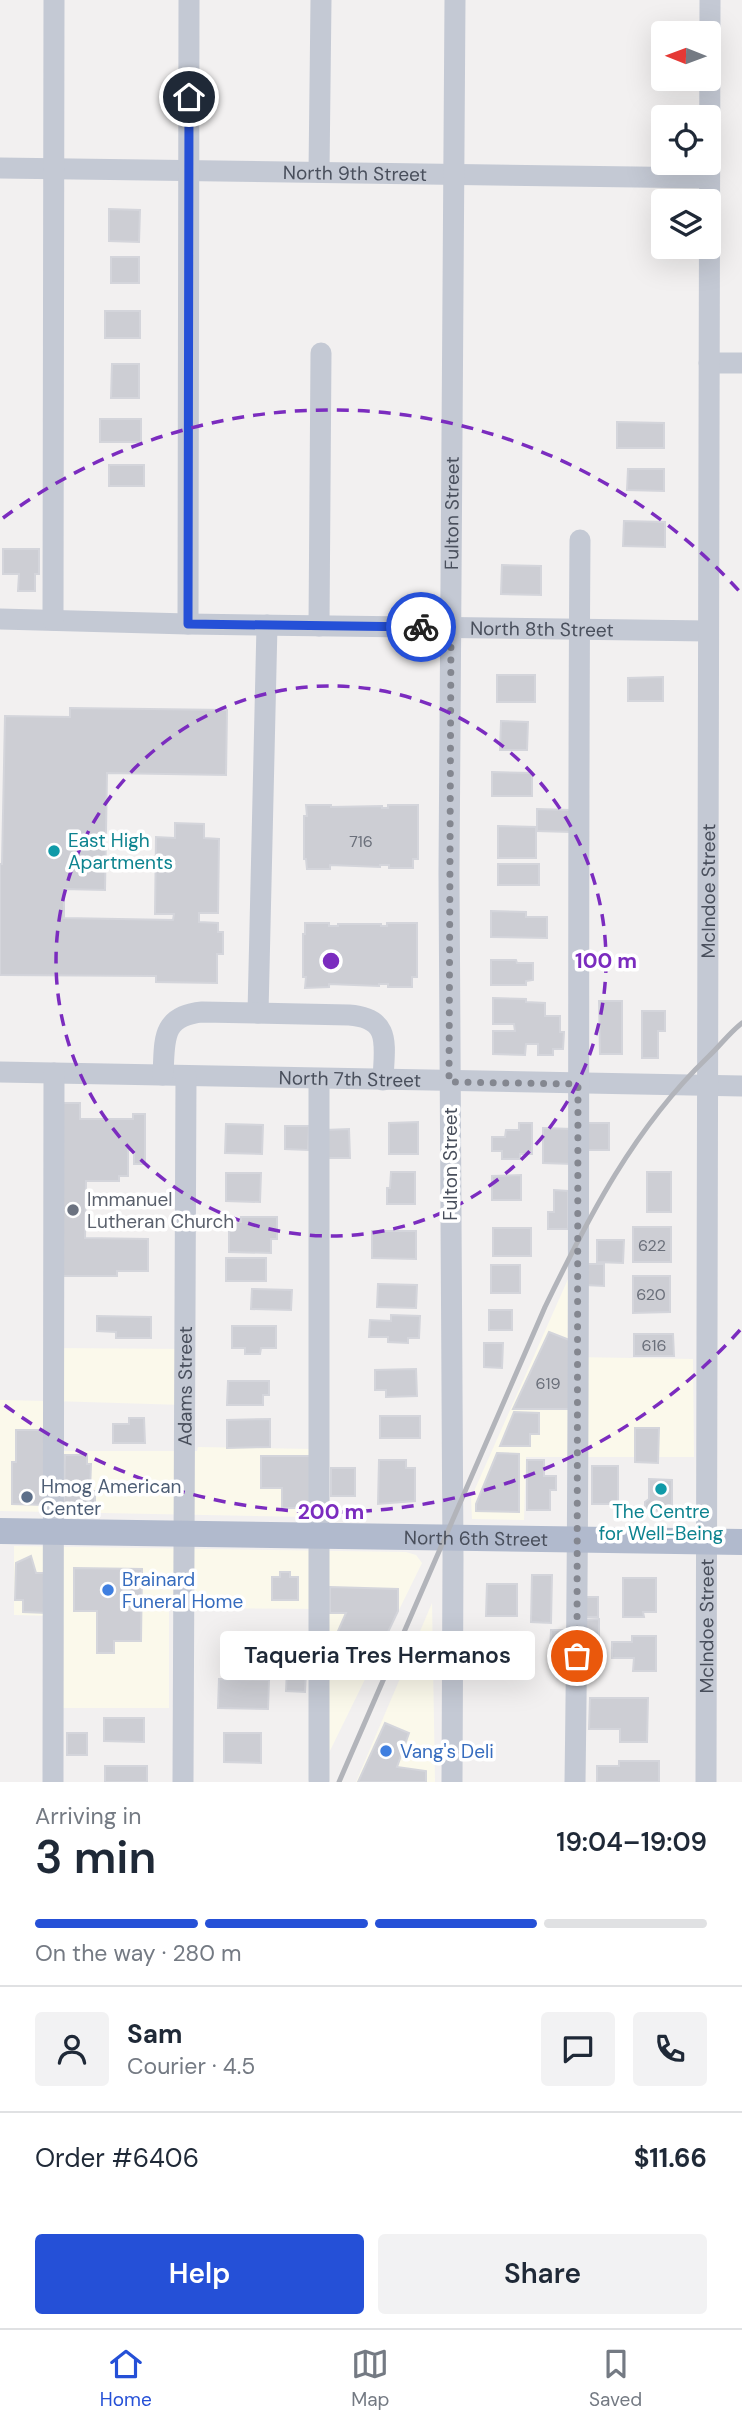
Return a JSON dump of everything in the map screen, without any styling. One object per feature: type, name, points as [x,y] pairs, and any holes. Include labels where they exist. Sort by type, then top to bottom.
[{"type":"main road","name":"North 6th Street","points":[[0,1531],[742,1542]]},
{"type":"street","points":[[53,620],[54,0]]},
{"type":"street","points":[[188,624],[189,0]]},
{"type":"street","points":[[319,172],[321,0]]},
{"type":"street","name":"Fulton Street","points":[[452,1782],[449,1082],[455,0]]},
{"type":"street","name":"McIndoe Street","points":[[706,1782],[710,0]]},
{"type":"street","name":"North 9th Street","points":[[0,168],[709,178]]},
{"type":"street","points":[[319,626],[321,353]]},
{"type":"street","points":[[709,363],[742,363]]},
{"type":"street","points":[[575,1782],[579,1539],[580,540]]},
{"type":"street","name":"North 8th Street","points":[[0,619],[708,631]]},
{"type":"street","points":[[258,1013],[267,625]]},
{"type":"street","points":[[163,1075],[166,1032],[175,1020],[190,1013],[258,1013],[362,1016],[370,1019],[384,1035],[383,1080]]},
{"type":"street","name":"North 7th Street","points":[[0,1072],[742,1086]]},
{"type":"street","points":[[53,1782],[51,1531],[54,1073]]},
{"type":"street","name":"Adams Street","points":[[183,1782],[186,1076]]},
{"type":"street","points":[[319,1079],[319,1780]]},
{"type":"shaded area","points":[[572,1270],[572,1357],[693,1359],[694,1457],[526,1457],[524,1520],[472,1519],[471,1498]]},
{"type":"shaded area","points":[[52,1348],[185,1349],[184,1405],[52,1401]]},
{"type":"shaded area","points":[[0,1400],[45,1401],[45,1451],[197,1451],[198,1447],[313,1449],[312,1517],[0,1511]]},
{"type":"shaded area","points":[[14,1546],[406,1552],[416,1555],[422,1563],[323,1765],[322,1609],[169,1608],[169,1708],[55,1708],[56,1616],[14,1615]]},
{"type":"shaded area","points":[[432,1603],[435,1782],[356,1782]]},
{"type":"building","points":[[109,209],[140,210],[139,242],[109,241]]},
{"type":"building","points":[[111,257],[139,257],[139,283],[111,283]]},
{"type":"building","points":[[105,311],[140,311],[140,338],[105,338]]},
{"type":"building","points":[[112,364],[139,364],[139,398],[111,398]]},
{"type":"building","points":[[100,419],[141,419],[141,442],[100,442]]},
{"type":"building","points":[[617,422],[664,423],[664,448],[617,448]]},
{"type":"building","points":[[109,465],[144,465],[144,486],[109,486]]},
{"type":"building","points":[[628,469],[664,469],[664,491],[627,490]]},
{"type":"building","points":[[624,521],[665,522],[665,547],[623,546]]},
{"type":"building","points":[[3,549],[39,549],[39,574],[35,574],[35,591],[18,591],[19,574],[3,574]]},
{"type":"building","points":[[502,565],[541,566],[541,595],[501,594]]},
{"type":"building","points":[[497,675],[535,675],[535,702],[497,702]]},
{"type":"building","points":[[663,677],[663,701],[628,701],[628,678]]},
{"type":"building","name":"East High Apartments","points":[[70,708],[227,710],[226,775],[107,773],[105,890],[64,889],[64,918],[173,920],[174,914],[155,914],[156,837],[175,838],[175,823],[204,824],[204,838],[219,839],[218,913],[199,913],[199,922],[218,923],[218,932],[223,932],[223,954],[217,954],[217,983],[156,982],[156,976],[0,975],[0,864],[5,716],[70,717]]},
{"type":"building","points":[[501,721],[528,722],[527,750],[500,750]]},
{"type":"building","points":[[492,772],[532,773],[532,796],[492,796]]},
{"type":"building","points":[[306,805],[388,808],[388,805],[418,805],[418,859],[413,859],[413,868],[389,868],[389,865],[330,865],[330,869],[307,869],[304,859]]},
{"type":"building","points":[[537,809],[570,810],[570,832],[537,831]]},
{"type":"building","points":[[498,826],[536,827],[536,858],[498,858]]},
{"type":"building","points":[[498,864],[539,864],[539,885],[498,885]]},
{"type":"building","points":[[491,911],[526,912],[526,917],[547,917],[547,938],[491,937]]},
{"type":"building","points":[[305,923],[329,923],[329,926],[387,926],[387,923],[417,923],[417,977],[412,977],[412,987],[388,987],[388,984],[329,984],[329,987],[305,988]]},
{"type":"building","points":[[491,960],[533,963],[533,980],[526,981],[526,985],[491,985]]},
{"type":"building","points":[[493,998],[526,999],[526,1002],[545,1003],[545,1016],[560,1016],[560,1032],[564,1032],[563,1049],[553,1049],[553,1055],[538,1055],[538,1044],[526,1044],[525,1055],[493,1054],[493,1031],[515,1031],[514,1024],[493,1024]]},
{"type":"building","points":[[599,1001],[622,1001],[622,1054],[600,1054]]},
{"type":"building","points":[[642,1011],[665,1011],[665,1031],[658,1031],[658,1058],[642,1058]]},
{"type":"building","name":"Immanuel Lutheran Church","points":[[56,1103],[80,1103],[80,1119],[133,1119],[133,1114],[145,1114],[145,1164],[134,1164],[134,1150],[128,1150],[128,1176],[119,1176],[119,1181],[86,1181],[85,1238],[148,1239],[148,1271],[117,1271],[117,1276],[60,1276]]},
{"type":"building","points":[[418,1122],[418,1154],[389,1154],[389,1123]]},
{"type":"building","points":[[519,1123],[532,1123],[532,1154],[520,1154],[520,1159],[502,1159],[502,1151],[492,1151],[492,1137],[505,1137],[506,1130],[519,1130]]},
{"type":"building","points":[[583,1123],[609,1123],[609,1150],[583,1150]]},
{"type":"building","points":[[226,1124],[263,1125],[262,1154],[225,1153]]},
{"type":"building","points":[[285,1126],[309,1126],[308,1150],[285,1149]]},
{"type":"building","points":[[543,1128],[572,1129],[572,1164],[543,1163]]},
{"type":"building","points":[[349,1129],[350,1158],[326,1158],[325,1130]]},
{"type":"building","points":[[391,1172],[415,1172],[415,1204],[387,1204]]},
{"type":"building","points":[[647,1172],[671,1172],[671,1212],[647,1212]]},
{"type":"building","points":[[226,1173],[261,1173],[260,1202],[226,1201]]},
{"type":"building","points":[[521,1175],[521,1200],[492,1200],[492,1176]]},
{"type":"building","points":[[554,1190],[568,1191],[568,1229],[548,1229],[548,1212],[554,1212]]},
{"type":"building","points":[[241,1217],[277,1217],[277,1239],[271,1239],[271,1253],[229,1252],[229,1222],[241,1222]]},
{"type":"building","points":[[633,1227],[671,1227],[671,1262],[633,1262]]},
{"type":"building","points":[[493,1228],[531,1228],[531,1256],[493,1256]]},
{"type":"building","points":[[372,1231],[416,1231],[416,1259],[372,1258]]},
{"type":"building","points":[[597,1240],[624,1240],[623,1263],[597,1262]]},
{"type":"building","points":[[226,1258],[266,1258],[266,1281],[226,1281]]},
{"type":"building","points":[[585,1264],[604,1264],[604,1286],[585,1285]]},
{"type":"building","points":[[491,1265],[520,1265],[520,1293],[491,1293]]},
{"type":"building","points":[[633,1276],[670,1276],[670,1312],[633,1313]]},
{"type":"building","points":[[378,1284],[417,1285],[416,1308],[377,1307]]},
{"type":"building","points":[[252,1289],[292,1290],[291,1310],[251,1309]]},
{"type":"building","points":[[489,1310],[512,1310],[512,1330],[489,1330]]},
{"type":"building","points":[[391,1315],[420,1316],[419,1338],[408,1338],[408,1343],[388,1342],[388,1337],[369,1337],[370,1320],[391,1321]]},
{"type":"building","points":[[97,1316],[151,1317],[151,1338],[116,1338],[116,1332],[97,1331]]},
{"type":"building","points":[[232,1326],[276,1326],[276,1348],[261,1348],[260,1354],[245,1354],[245,1348],[232,1348]]},
{"type":"building","points":[[549,1332],[572,1341],[572,1409],[513,1409]]},
{"type":"building","points":[[634,1334],[673,1334],[674,1356],[634,1356]]},
{"type":"building","points":[[484,1343],[503,1343],[502,1368],[484,1367]]},
{"type":"building","points":[[416,1369],[417,1396],[386,1397],[386,1390],[375,1390],[375,1370]]},
{"type":"building","points":[[228,1381],[269,1381],[269,1395],[263,1395],[263,1405],[227,1405]]},
{"type":"building","points":[[514,1412],[539,1413],[539,1434],[530,1434],[530,1446],[500,1446]]},
{"type":"building","points":[[380,1416],[420,1416],[420,1438],[380,1438]]},
{"type":"building","points":[[129,1418],[144,1418],[145,1443],[113,1443],[113,1424],[129,1424]]},
{"type":"building","points":[[270,1419],[270,1447],[227,1448],[227,1420]]},
{"type":"building","points":[[635,1428],[659,1428],[658,1463],[635,1462]]},
{"type":"building","points":[[16,1430],[44,1430],[44,1505],[12,1504],[12,1462],[16,1462]]},
{"type":"building","points":[[497,1453],[519,1454],[519,1512],[476,1511],[476,1504]]},
{"type":"building","points":[[65,1455],[87,1455],[87,1464],[91,1464],[90,1491],[95,1491],[95,1504],[64,1503]]},
{"type":"building","points":[[261,1456],[311,1456],[311,1508],[282,1508],[282,1488],[261,1488]]},
{"type":"building","points":[[379,1460],[406,1460],[406,1468],[415,1468],[415,1501],[378,1504]]},
{"type":"building","points":[[527,1460],[544,1460],[544,1476],[556,1476],[556,1490],[550,1490],[550,1510],[527,1510]]},
{"type":"building","points":[[592,1466],[618,1466],[618,1504],[592,1504]]},
{"type":"building","points":[[331,1468],[355,1468],[355,1496],[331,1496]]},
{"type":"building","name":"The Centre for Well-Being","points":[[649,1479],[672,1480],[672,1510],[651,1511],[645,1507],[645,1502],[649,1499]]},
{"type":"building","points":[[31,1556],[36,1573],[47,1573],[47,1613],[23,1612],[23,1600],[15,1600],[16,1563]]},
{"type":"building","name":"Brainard Funeral Home","points":[[74,1568],[142,1569],[141,1641],[114,1641],[114,1653],[97,1653],[97,1611],[74,1611]]},
{"type":"building","points":[[280,1572],[290,1572],[290,1577],[298,1577],[298,1600],[272,1600],[272,1577],[280,1577]]},
{"type":"building","points":[[532,1575],[552,1575],[551,1623],[531,1622]]},
{"type":"building","points":[[623,1578],[656,1578],[656,1612],[643,1612],[644,1617],[623,1617]]},
{"type":"building","points":[[487,1584],[517,1584],[517,1616],[486,1616]]},
{"type":"building","points":[[330,1587],[398,1589],[398,1611],[369,1672],[324,1663],[346,1613],[330,1613]]},
{"type":"building","points":[[581,1597],[598,1597],[598,1617],[581,1617]]},
{"type":"building","points":[[599,1619],[599,1638],[581,1639],[581,1620]]},
{"type":"building","points":[[551,1630],[571,1630],[571,1651],[550,1651]]},
{"type":"building","points":[[478,1636],[514,1636],[514,1669],[478,1669]]},
{"type":"building","points":[[632,1636],[656,1636],[656,1671],[633,1671],[634,1658],[612,1658],[612,1642],[632,1642]]},
{"type":"building","points":[[287,1670],[306,1671],[305,1692],[286,1691]]},
{"type":"building","points":[[219,1679],[269,1680],[268,1709],[218,1708]]},
{"type":"building","points":[[590,1698],[648,1698],[647,1742],[620,1742],[620,1729],[589,1729]]},
{"type":"building","points":[[104,1718],[144,1718],[144,1742],[104,1741]]},
{"type":"building","points":[[385,1723],[409,1733],[397,1767],[426,1771],[426,1782],[358,1782]]},
{"type":"building","points":[[67,1733],[87,1733],[87,1755],[67,1755]]},
{"type":"building","points":[[224,1733],[261,1733],[261,1763],[224,1762]]},
{"type":"building","points":[[619,1761],[659,1761],[659,1782],[597,1782],[597,1766],[619,1766]]},
{"type":"building","points":[[105,1766],[147,1766],[147,1782],[105,1782]]},
{"type":"railway","points":[[339,1782],[545,1307],[596,1207],[657,1113],[742,1023]]},
{"type":"way so far","points":[[421,627],[451,627],[449,1082],[578,1084],[577,1656]]},
{"type":"place","name":"East High Apartments","points":[[54,851]]},
{"type":"place","name":"Immanuel Lutheran Church","points":[[73,1210]]},
{"type":"place","name":"The Centre for Well-Being","points":[[661,1489]]},
{"type":"place","name":"Hmog American Center","points":[[27,1497]]},
{"type":"place","name":"Brainard Funeral Home","points":[[108,1590]]},
{"type":"place","name":"Taqueria Tres Hermanos","points":[[577,1656]]},
{"type":"place","name":"Vang's Deli","points":[[386,1751]]},
{"type":"route","points":[[189,97],[188,624],[421,627]]}]
